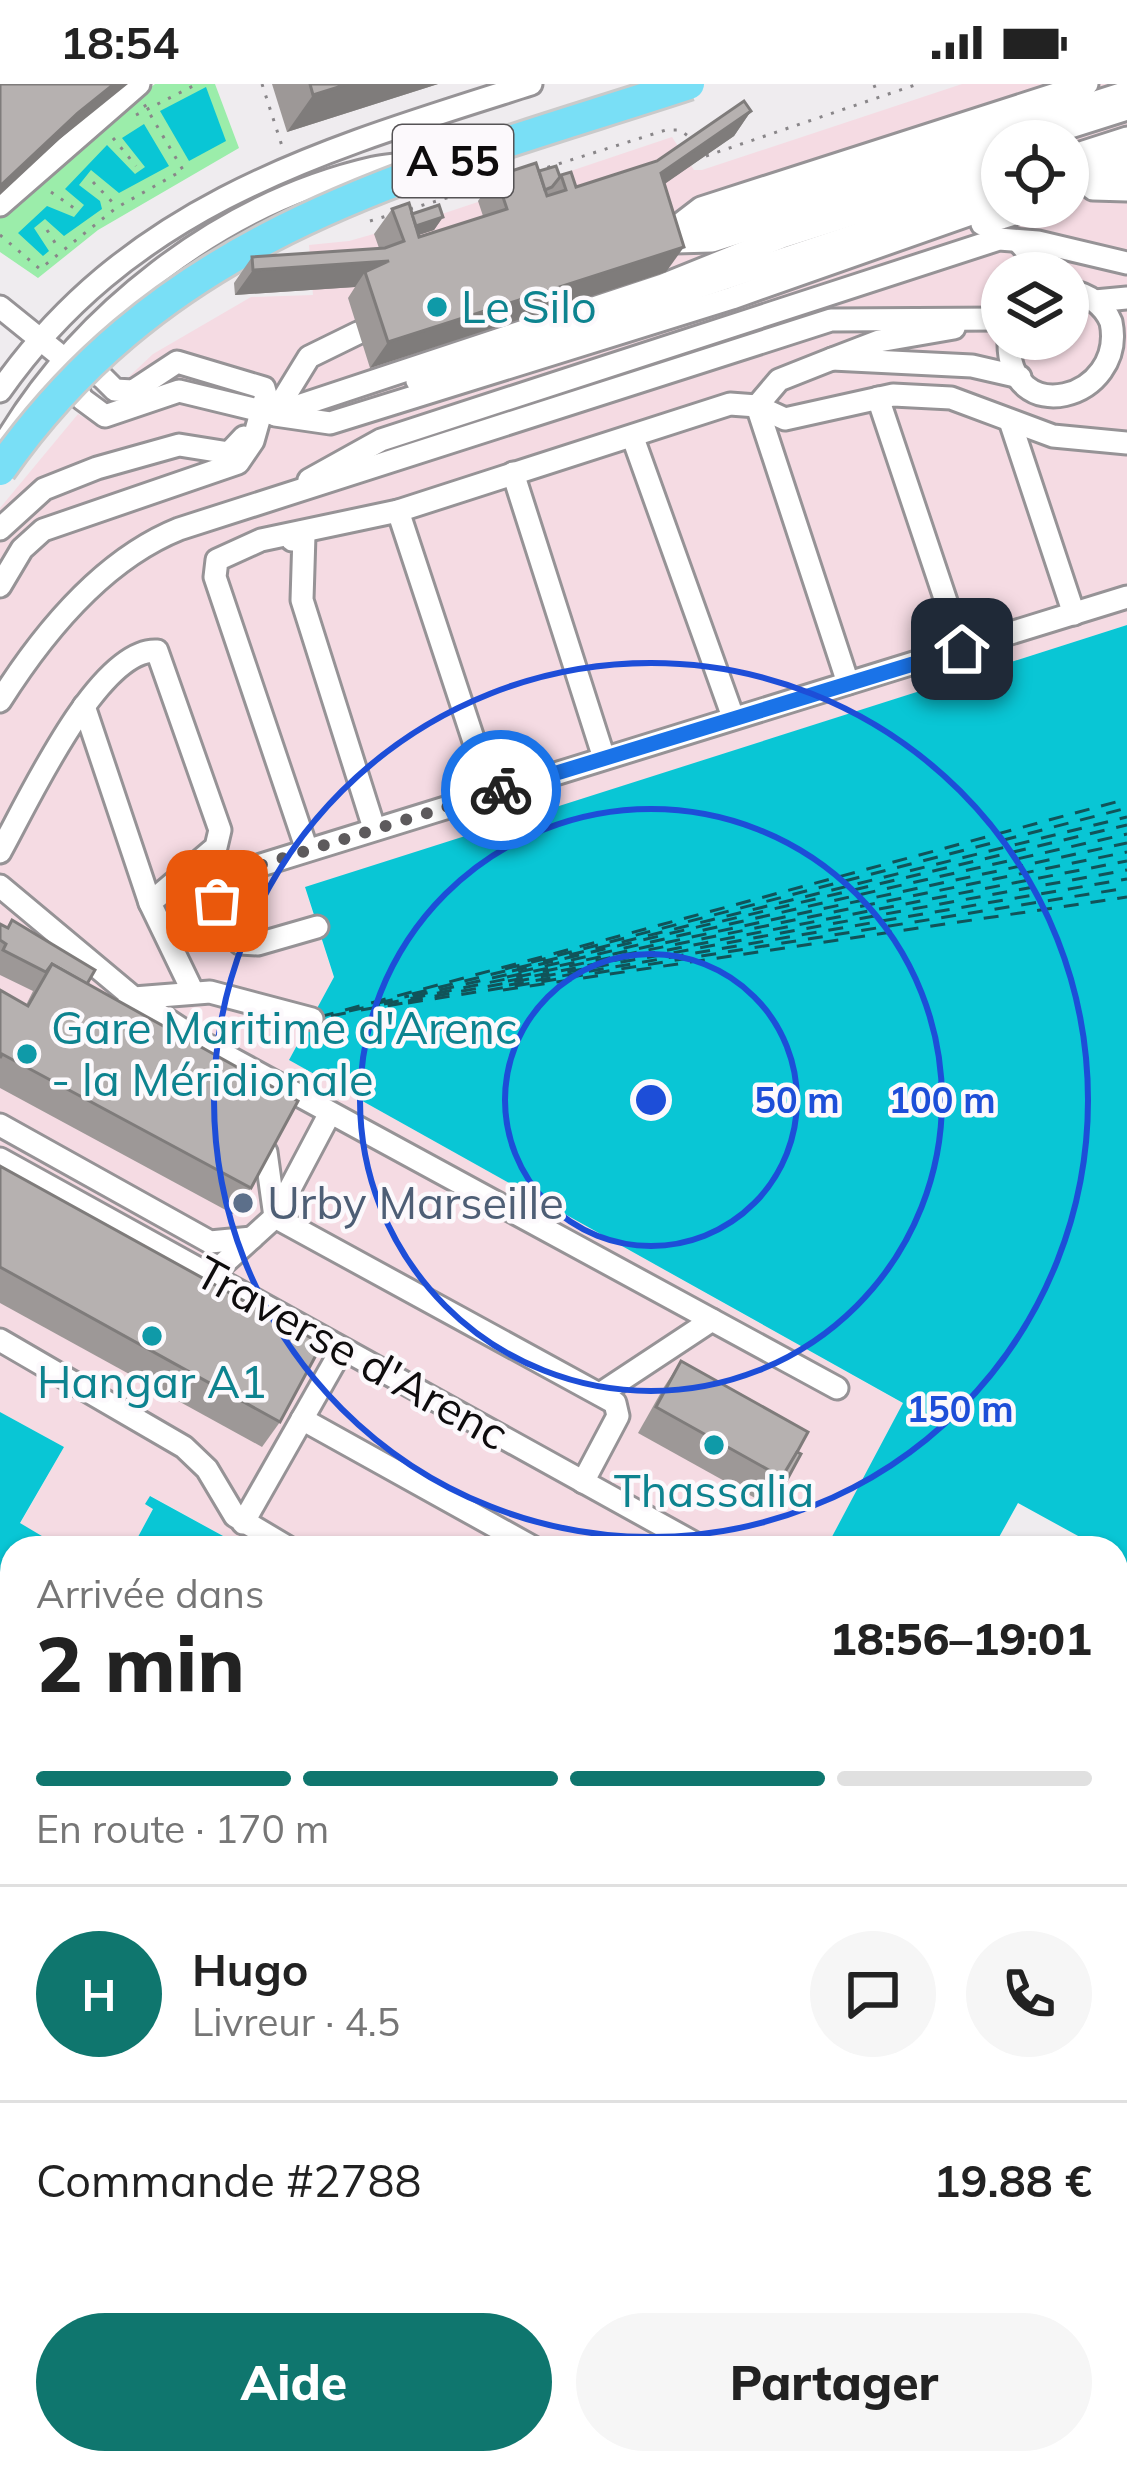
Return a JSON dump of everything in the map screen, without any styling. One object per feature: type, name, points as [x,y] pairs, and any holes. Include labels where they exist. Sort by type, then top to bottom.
[{"type":"highway","name":"A 55","points":[[0,470],[100,353],[157,306],[268,233],[400,179],[689,84]]},
{"type":"street","points":[[0,391],[39,338],[140,247],[250,181],[531,84]]},
{"type":"street","points":[[0,451],[62,357],[172,262],[280,201],[658,84]]},
{"type":"street","points":[[656,242],[701,208],[1087,84]]},
{"type":"street","points":[[656,242],[708,214],[1120,84]]},
{"type":"street","points":[[0,205],[27,176],[136,86]]},
{"type":"street","points":[[656,242],[700,236],[1127,105]]},
{"type":"street","points":[[1085,120],[1127,105]]},
{"type":"street","points":[[1089,123],[1127,105]]},
{"type":"street","points":[[1089,139],[1127,127]]},
{"type":"street","points":[[656,242],[712,241],[981,159]]},
{"type":"street","points":[[1089,173],[1127,165]]},
{"type":"street","points":[[1089,187],[1093,189],[1127,165]]},
{"type":"street","points":[[0,529],[44,489],[97,468],[178,445],[233,451],[272,413],[663,285],[782,237],[981,174]]},
{"type":"street","points":[[272,413],[696,292],[981,197]]},
{"type":"street","points":[[790,276],[981,199]]},
{"type":"street","points":[[272,413],[330,423],[981,217]]},
{"type":"street","points":[[790,276],[981,222]]},
{"type":"street","points":[[274,498],[382,440],[999,239],[1127,263]]},
{"type":"street","points":[[1018,241],[1028,252]]},
{"type":"street","points":[[1095,301],[1127,298]]},
{"type":"street","points":[[832,359],[972,366],[1020,377],[1045,395],[1076,396],[1102,381],[1123,348],[1110,318],[1089,299]]},
{"type":"street","points":[[0,307],[62,357],[122,392],[144,385],[176,362],[244,378],[266,392],[272,413]]},
{"type":"street","points":[[0,700],[51,624],[143,546],[274,498],[831,320],[981,320]]},
{"type":"street","points":[[757,406],[779,380],[879,341],[981,324]]},
{"type":"street","points":[[0,586],[22,549],[43,530],[238,463],[309,357],[358,333]]},
{"type":"street","points":[[1015,360],[1020,377]]},
{"type":"street","points":[[878,398],[962,649]]},
{"type":"street","points":[[308,850],[214,568],[238,547],[398,511],[730,404],[757,406],[785,419],[878,398],[951,398],[1053,436],[1127,443]]},
{"type":"street","points":[[757,406],[848,683]]},
{"type":"street","points":[[1011,424],[1073,614]]},
{"type":"street","points":[[633,438],[733,717]]},
{"type":"street","points":[[513,473],[604,758]]},
{"type":"street","points":[[398,511],[491,793]]},
{"type":"street","points":[[245,559],[304,535]]},
{"type":"street","points":[[304,535],[302,600],[374,828]]},
{"type":"street","points":[[317,927],[244,944],[227,931],[216,894],[232,874],[1127,597]]},
{"type":"street","points":[[0,852],[84,706],[108,678],[142,653],[157,651],[163,656],[220,839],[150,903]]},
{"type":"street","points":[[84,706],[150,903],[192,990]]},
{"type":"street","points":[[0,886],[134,998],[201,1042],[837,1388]]},
{"type":"street","points":[[134,998],[192,990],[312,1019]]},
{"type":"street","points":[[115,1029],[134,998]]},
{"type":"street","points":[[211,1275],[275,1217],[330,1113]]},
{"type":"street","points":[[0,1125],[210,1242],[252,1238]]},
{"type":"street","points":[[266,1153],[275,1217]]},
{"type":"street","name":"Traverse d'Arenc","points":[[0,1159],[681,1536]]},
{"type":"street","points":[[275,1217],[618,1406],[618,1416],[583,1482]]},
{"type":"street","points":[[600,1394],[712,1320]]},
{"type":"street","points":[[0,1340],[184,1448],[207,1469],[243,1523],[267,1536]]},
{"type":"street","points":[[243,1523],[342,1349]]},
{"type":"street","points":[[302,1419],[512,1536]]},
{"type":"path","points":[[262,84],[283,146]]},
{"type":"path","points":[[529,173],[666,130],[689,136],[708,158],[918,84]]},
{"type":"path","points":[[874,85],[878,97]]},
{"type":"path","points":[[0,235],[40,269],[116,208],[183,170],[136,86]]},
{"type":"path","points":[[96,119],[136,166]]},
{"type":"path","points":[[27,176],[74,208]]},
{"type":"path","points":[[355,225],[507,180]]},
{"type":"path","points":[[93,182],[107,191],[116,208]]},
{"type":"path","points":[[47,230],[60,251]]},
{"type":"shaded area","points":[[962,84],[1127,84],[1127,625],[305,888],[334,978],[289,1060],[904,1404],[832,1536],[223,1536],[151,1496],[153,1509],[138,1536],[41,1536],[20,1524],[64,1447],[0,1412],[0,508],[78,414],[85,418],[153,354],[251,297],[313,295],[309,245],[349,241],[430,218],[672,137],[694,170],[702,170]]},
{"type":"green space","points":[[155,84],[215,84],[239,148],[98,230],[38,278],[0,252],[0,216],[35,178]]},
{"type":"water","points":[[206,87],[226,141],[189,161],[160,111]]},
{"type":"water","points":[[144,124],[169,166],[119,193],[91,170],[79,185],[100,201],[102,209],[64,236],[45,219],[34,228],[49,251],[43,256],[18,233],[47,206],[74,217],[84,205],[65,189],[107,145],[135,174],[145,167],[122,138]]},
{"type":"water","points":[[1127,625],[1127,1536],[1078,1536],[1018,1503],[1000,1536],[832,1536],[903,1403],[289,1060],[334,977],[305,887]]},
{"type":"water","points":[[0,1412],[64,1447],[20,1523],[42,1536],[0,1536]]},
{"type":"water","points":[[150,1496],[223,1536],[138,1536],[153,1509],[145,1504]]},
{"type":"building","points":[[0,84],[114,84],[0,186]]},
{"type":"building","points":[[310,84],[348,84],[313,95]]},
{"type":"building","points":[[744,101],[751,111],[661,173],[684,247],[388,342],[365,272],[389,261],[253,270],[252,257],[385,248],[404,241],[392,209],[409,203],[419,237],[507,209],[496,176],[536,163],[547,196],[566,190],[561,175],[571,172],[576,187],[657,161]]},
{"type":"building","points":[[556,166],[560,177],[545,190],[539,171]]},
{"type":"building","points":[[439,205],[443,217],[416,226],[412,214]]},
{"type":"building","points":[[12,920],[95,970],[87,984],[52,964],[46,972],[3,950],[6,944],[0,940],[0,924],[8,928]]},
{"type":"building","points":[[52,964],[298,1101],[251,1188],[2,1054],[0,1058],[0,990],[28,1006]]},
{"type":"building","name":"Hangar A1","points":[[0,1166],[322,1344],[280,1422],[0,1267]]},
{"type":"building","points":[[681,1361],[808,1432],[783,1478],[656,1407]]},
{"type":"building","points":[[797,1452],[801,1454],[776,1500],[770,1497]]},
{"type":"ferry route","points":[[319,1017],[1127,799]]},
{"type":"ferry route","points":[[505,969],[1127,808]]},
{"type":"ferry route","points":[[412,994],[1127,817]]},
{"type":"ferry route","points":[[512,971],[1127,825]]},
{"type":"ferry route","points":[[413,996],[1127,834]]},
{"type":"ferry route","points":[[507,977],[1127,843]]},
{"type":"ferry route","points":[[384,1004],[1127,852]]},
{"type":"ferry route","points":[[508,981],[1127,861]]},
{"type":"ferry route","points":[[408,1001],[1127,870]]},
{"type":"ferry route","points":[[509,985],[1127,879]]},
{"type":"ferry route","points":[[408,1003],[1127,888]]},
{"type":"ferry route","points":[[503,990],[1127,897]]},
{"type":"ferry route","points":[[378,1003],[409,996]]},
{"type":"ferry route","points":[[361,1010],[404,1003]]},
{"type":"ferry route","points":[[349,1011],[380,1004]]},
{"type":"ferry route","points":[[331,1016],[351,1012]]},
{"type":"way so far","points":[[217,901],[218,886],[232,874],[501,790]]},
{"type":"place","name":"Le Silo","points":[[437,307]]},
{"type":"place","name":"Gare Maritime d'Arenc - la Méridionale","points":[[27,1054]]},
{"type":"place","name":"Urby Marseille","points":[[243,1203]]},
{"type":"place","name":"Hangar A1","points":[[152,1336]]},
{"type":"place","name":"Thassalia","points":[[714,1445]]},
{"type":"route","points":[[501,790],[962,649]]}]
